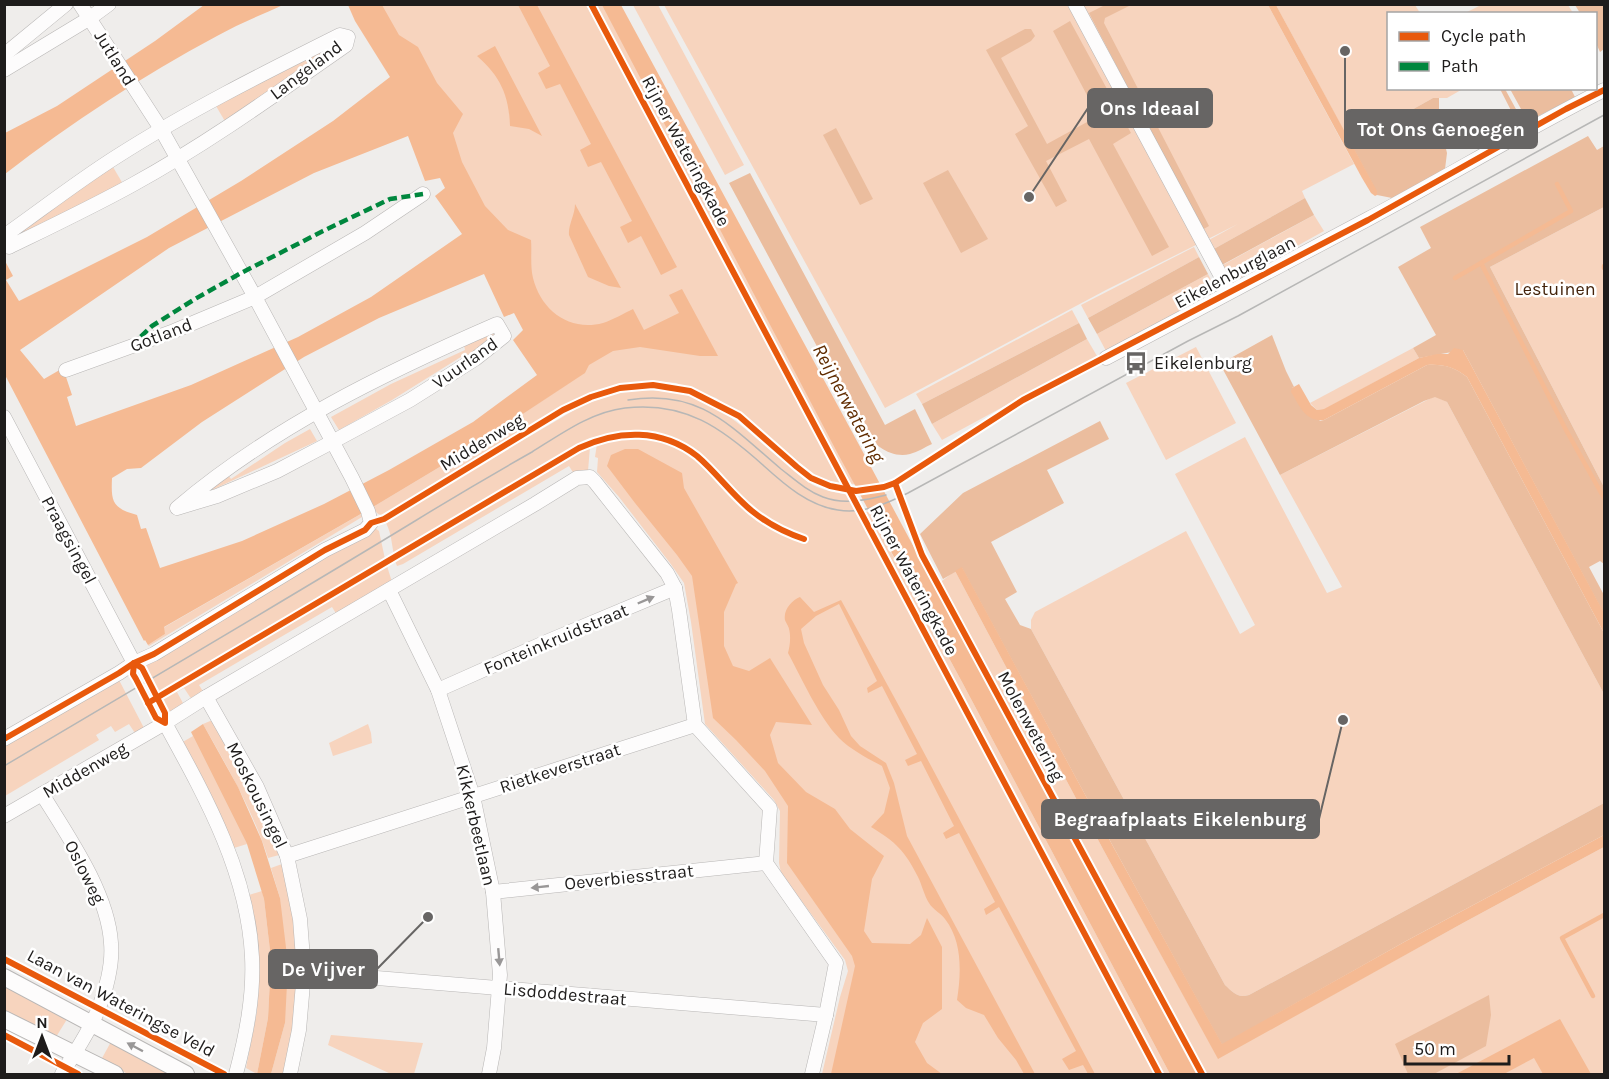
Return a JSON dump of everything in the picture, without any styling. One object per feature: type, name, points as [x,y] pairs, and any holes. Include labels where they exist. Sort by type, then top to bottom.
[{"type":"street","points":[[4,55],[66,4]]},
{"type":"street","name":"Jutland","points":[[80,4],[161,129]]},
{"type":"street","name":"Jutland","points":[[4,70],[109,4]]},
{"type":"street","points":[[1075,4],[1230,291]]},
{"type":"street","name":"Langeland","points":[[4,236],[114,158],[161,129],[238,86],[340,35],[348,37],[346,45],[177,159],[121,191],[9,247],[4,246]]},
{"type":"street","name":"Eikelenburglaan","points":[[1106,358],[1605,90]]},
{"type":"street","points":[[4,739],[134,663],[154,654],[325,550],[365,530],[369,517],[352,478],[255,297],[161,129]]},
{"type":"street","name":"Gotland","points":[[66,370],[174,331],[255,297],[365,233],[423,194]]},
{"type":"street","name":"Vuurland","points":[[497,324],[504,336],[475,359],[410,400],[277,471],[227,492],[177,507],[210,480],[261,445],[316,412],[399,368],[497,324]]},
{"type":"street","name":"Praagsingel","points":[[4,417],[134,663]]},
{"type":"street","name":"Middenweg","points":[[4,816],[578,478],[590,477],[595,482],[667,573],[675,588]]},
{"type":"street","points":[[675,588],[680,609],[695,725],[770,808],[766,863],[836,963],[812,1074]]},
{"type":"street","name":"Fonteinkruidstraat","points":[[438,690],[675,588]]},
{"type":"street","name":"Kikkerbeetlaan","points":[[389,590],[438,690],[473,796],[493,892],[500,988],[489,1074]]},
{"type":"street","name":"Moskousingel","points":[[206,697],[258,787],[287,856],[300,919],[304,972],[299,1030],[290,1074]]},
{"type":"street","points":[[165,723],[214,815],[237,874],[246,912],[252,957],[250,999],[246,1036],[236,1074]]},
{"type":"street","name":"Rietkeverstraat","points":[[287,856],[695,725]]},
{"type":"street","name":"Osloweg","points":[[42,794],[87,869],[108,916],[111,964],[99,1008],[92,1024]]},
{"type":"street","name":"Oeverbiesstraat","points":[[493,892],[766,863]]},
{"type":"street","name":"Lisdoddestraat","points":[[304,972],[826,1015]]},
{"type":"street","name":"Laan van Wateringse Veld","points":[[4,977],[186,1074]]},
{"type":"street","points":[[4,1019],[115,1074]]},
{"type":"street","name":"Laan van Wateringse Veld","points":[[62,1074],[92,1024]]},
{"type":"green space","points":[[370,5],[606,5],[855,484],[833,482],[813,474],[737,412],[716,398],[676,383],[653,381],[619,384],[567,404],[383,515],[379,514],[373,507],[468,450],[584,373],[563,355]]},
{"type":"green space","points":[[633,5],[658,5],[744,165],[725,175]]},
{"type":"green space","points":[[664,5],[1268,5],[1354,164],[1302,191],[1305,198],[1212,250],[1207,241],[1238,224],[1106,290],[885,408]]},
{"type":"green space","points":[[1276,5],[1415,5],[1419,12],[1387,12],[1387,90],[1461,90],[1447,98],[1433,98],[1351,144]]},
{"type":"green space","points":[[1481,5],[1568,5],[1572,12],[1467,12]]},
{"type":"green space","points":[[341,42],[226,123],[216,106],[270,76]]},
{"type":"green space","points":[[113,167],[123,184],[82,206],[7,240],[83,187]]},
{"type":"green space","name":"Lestuinen","points":[[1604,207],[1604,487],[1490,267]]},
{"type":"green space","points":[[1314,215],[1324,231],[1234,281],[1225,275],[1221,266]]},
{"type":"green space","points":[[1194,247],[1199,257],[1088,318],[1081,305]]},
{"type":"green space","points":[[1208,274],[1212,282],[1212,293],[1106,351],[1097,334]]},
{"type":"green space","points":[[1072,310],[1079,323],[922,404],[916,394]]},
{"type":"green space","points":[[495,334],[468,357],[464,355],[339,430],[331,417],[391,384],[465,350],[464,345]]},
{"type":"green space","points":[[1087,339],[1097,356],[942,440],[932,424]]},
{"type":"green space","points":[[1196,347],[1236,423],[1166,460],[1126,383]]},
{"type":"green space","points":[[1413,348],[1419,358],[1325,409],[1317,410],[1310,403]]},
{"type":"green space","points":[[636,390],[678,393],[705,402],[742,426],[809,483],[825,490],[849,495],[858,512],[869,512],[1170,1074],[822,1074],[848,971],[845,960],[781,873],[779,863],[780,811],[774,800],[705,724],[684,583],[619,497],[597,472],[598,458],[595,457],[598,437],[565,452],[394,554],[386,523],[583,405],[613,394]]},
{"type":"green space","points":[[1435,396],[1447,402],[1604,694],[1604,803],[1249,995],[1239,995],[1225,985],[1031,629],[1031,620],[1035,612],[1186,531],[1240,634],[1255,625],[1175,474],[1245,437],[1327,593],[1342,587],[1280,475]]},
{"type":"green space","points":[[310,429],[317,441],[212,490],[207,489],[228,475],[231,479]]},
{"type":"green space","points":[[590,447],[588,471],[579,471],[574,474],[569,466],[397,566],[395,561]]},
{"type":"green space","points":[[361,514],[362,517],[148,645],[165,634],[163,628]]},
{"type":"green space","points":[[375,528],[379,531],[385,559],[161,693],[152,684],[145,665]]},
{"type":"green space","points":[[387,566],[392,582],[337,615],[332,607],[199,685],[204,693],[192,700],[184,688],[177,692],[184,705],[167,712],[162,699]]},
{"type":"green space","points":[[955,571],[1104,851],[1218,1058],[1604,847],[1604,1074],[1195,1074],[934,587]]},
{"type":"green space","points":[[119,680],[144,728],[135,733],[129,724],[115,732],[111,726],[96,735],[99,740],[5,796],[4,747]]},
{"type":"green space","points":[[215,719],[250,781],[279,855],[268,858],[231,773],[203,724]]},
{"type":"green space","points":[[368,724],[372,743],[333,756],[329,743]]},
{"type":"green space","points":[[193,736],[247,844],[234,848],[181,743]]},
{"type":"green space","points":[[282,864],[295,929],[297,998],[292,1037],[283,1074],[271,1074],[285,1023],[280,898],[271,868]]},
{"type":"green space","points":[[262,891],[271,959],[268,1018],[257,1074],[246,1068],[257,1011],[258,959],[249,895]]},
{"type":"green space","points":[[4,982],[69,1016],[56,1037],[5,1011]]},
{"type":"green space","points":[[331,1035],[423,1043],[414,1074],[391,1074],[328,1045]]},
{"type":"green space","points":[[112,1040],[179,1074],[128,1074],[101,1060]]},
{"type":"shaded area","points":[[204,5],[283,5],[225,32],[134,84],[81,118],[5,174],[5,133],[57,106],[155,41]]},
{"type":"shaded area","points":[[348,5],[382,5],[399,35],[418,47],[437,83],[463,114],[453,133],[462,162],[485,206],[508,230],[531,240],[533,278],[543,300],[550,309],[568,321],[591,325],[607,322],[633,309],[644,330],[679,313],[669,295],[682,289],[718,356],[700,356],[640,347],[613,351],[589,365],[585,373],[468,450],[164,627],[165,634],[148,645],[5,375],[4,259],[13,276],[6,280],[19,301],[147,237],[241,181],[333,121],[390,77],[355,21]],"holes":[[[408,136],[425,181],[440,178],[445,188],[435,196],[462,234],[371,297],[298,337],[191,385],[76,426],[67,397],[72,395],[63,368],[44,379],[20,350],[169,248],[314,173]],[[484,274],[504,317],[514,313],[523,330],[513,340],[537,375],[473,422],[324,504],[242,541],[160,568],[146,528],[141,529],[137,515],[122,510],[115,503],[112,478],[127,469],[141,468],[202,422],[304,357],[379,318]]]},
{"type":"shaded area","points":[[518,5],[537,5],[677,267],[661,275],[641,236],[628,243],[620,227],[632,221],[601,162],[588,167],[580,150],[591,144],[560,84],[546,89],[538,73],[550,66]]},
{"type":"shaded area","points":[[602,5],[621,5],[1196,1074],[1170,1074],[838,454]]},
{"type":"shaded area","points":[[1105,5],[1131,5],[1105,18],[1104,23],[1209,226],[1202,230],[1089,13]]},
{"type":"shaded area","points":[[1268,5],[1276,5],[1377,191],[1377,195],[1371,193],[1362,178]]},
{"type":"shaded area","points":[[1575,5],[1604,5],[1604,49],[1600,52],[1597,45],[1597,12],[1579,12]]},
{"type":"shaded area","points":[[1070,21],[1131,133],[1113,144],[1169,247],[1152,256],[1089,139],[1046,161],[1067,201],[1056,207],[1015,134],[1028,126],[986,50],[1025,29],[1031,29],[1035,36],[1031,41],[1001,58],[1047,144],[1098,116],[1053,31]]},
{"type":"shaded area","points":[[495,46],[542,136],[529,129],[510,126],[508,105],[502,87],[492,71],[477,56]]},
{"type":"shaded area","points":[[1501,90],[1506,90],[1517,111],[1521,109],[1511,90],[1572,90],[1575,97],[1519,126]]},
{"type":"shaded area","points":[[1433,98],[1439,98],[1439,120],[1447,153],[1445,169],[1392,198],[1377,195],[1351,144]]},
{"type":"shaded area","points":[[836,128],[873,199],[860,205],[823,135]]},
{"type":"shaded area","points":[[1588,136],[1597,150],[1604,146],[1604,207],[1490,267],[1604,487],[1604,564],[1600,561],[1589,567],[1604,595],[1604,614],[1463,350],[1419,358],[1413,348],[1436,335],[1398,267],[1431,248],[1420,227]]},
{"type":"shaded area","points":[[948,170],[988,239],[961,253],[923,183]]},
{"type":"shaded area","points":[[750,173],[885,425],[915,409],[932,444],[910,454],[896,454],[877,445],[862,430],[729,183]]},
{"type":"shaded area","points":[[1305,198],[1314,215],[1220,266],[1212,250]]},
{"type":"shaded area","points":[[575,204],[621,288],[609,286],[588,277],[569,235]]},
{"type":"shaded area","points":[[1199,257],[1208,274],[1097,334],[1088,318]]},
{"type":"shaded area","points":[[1079,323],[1087,339],[932,424],[922,404]]},
{"type":"shaded area","points":[[1272,335],[1294,387],[1292,388],[1320,421],[1427,365],[1448,367],[1467,377],[1604,633],[1604,694],[1447,402],[1435,397],[1424,401],[1280,475],[1220,364]]},
{"type":"shaded area","points":[[1454,348],[1463,350],[1604,613],[1604,633],[1467,377],[1448,367],[1427,365],[1324,420],[1308,416],[1300,408],[1291,392],[1292,388],[1299,384],[1311,405],[1317,410],[1324,409],[1419,358],[1448,354]]},
{"type":"shaded area","points":[[1100,421],[1109,439],[1047,470],[1064,503],[991,542],[1017,592],[1005,599],[1020,625],[1031,629],[1225,985],[1233,992],[1241,996],[1249,995],[1604,803],[1604,835],[1406,941],[1222,1045],[962,568],[943,579],[920,534],[963,493]]},
{"type":"shaded area","points":[[625,449],[638,449],[682,473],[684,488],[738,583],[724,612],[724,646],[733,666],[749,671],[770,658],[812,725],[776,722],[770,735],[778,763],[806,792],[835,809],[850,829],[884,856],[872,879],[864,931],[872,943],[910,944],[921,935],[927,918],[942,947],[942,1009],[923,1023],[915,1042],[927,1063],[942,1074],[831,1074],[855,966],[852,956],[787,863],[788,806],[765,771],[713,718],[692,576],[607,466],[611,455]]},
{"type":"shaded area","points":[[962,567],[1222,1044],[1406,941],[1604,835],[1604,847],[1218,1059],[955,571]]},
{"type":"shaded area","points":[[800,597],[814,612],[841,600],[1095,1074],[1088,1074],[1083,1065],[1069,1070],[1062,1059],[1076,1051],[999,907],[986,915],[984,909],[995,902],[959,833],[946,839],[943,833],[954,826],[921,761],[908,766],[905,760],[917,754],[882,686],[868,693],[867,688],[877,681],[839,604],[816,616],[801,629],[804,643],[823,685],[839,710],[851,736],[860,746],[886,763],[894,783],[907,836],[1035,1074],[1024,1074],[984,1015],[966,1008],[957,1000],[959,958],[951,928],[929,903],[909,860],[887,837],[871,827],[884,813],[890,788],[882,766],[859,754],[839,738],[811,697],[788,653],[790,635],[785,613],[791,603]]},
{"type":"shaded area","points":[[203,724],[238,787],[262,841],[280,898],[288,964],[285,1023],[271,1074],[257,1074],[268,1018],[271,959],[264,899],[247,844],[191,732]]},
{"type":"shaded area","points":[[1489,995],[1491,1015],[1486,1046],[1434,1074],[1408,1074],[1395,1044]]},
{"type":"shaded area","points":[[1560,1019],[1591,1074],[1543,1074],[1534,1058],[1504,1074],[1456,1074]]},
{"type":"waterway","points":[[1557,184],[1571,211],[1481,263],[1566,430],[1604,498]]},
{"type":"waterway","points":[[1455,278],[1481,263]]},
{"type":"waterway","points":[[1593,996],[1562,938],[1604,915]]},
{"type":"tram line","points":[[4,766],[565,431],[600,414],[625,408],[646,407],[684,413],[717,429],[798,494],[817,504],[847,511],[874,507],[908,493],[1238,316],[1604,115]]},
{"type":"tram line","points":[[628,400],[653,398],[695,405],[730,426],[801,485],[823,497],[847,501],[886,495]]},
{"type":"marked path","points":[[131,346],[152,326],[241,273],[390,199],[423,194]]},
{"type":"cycle path","name":"Rijner Wateringkade","points":[[591,4],[1159,1074]]},
{"type":"cycle path","points":[[4,739],[134,663],[154,654],[325,550],[365,530],[371,523],[384,519],[563,410],[591,397],[620,388],[653,385],[690,391],[739,416],[811,478],[830,486],[856,491],[895,483],[1023,400],[1368,220],[1604,90]]},
{"type":"cycle path","points":[[148,703],[579,448],[609,438],[624,435],[654,436],[683,447],[697,456],[758,516],[777,528],[804,539]]},
{"type":"cycle path","name":"Rijner Wateringkade","points":[[895,483],[922,555],[1202,1074]]},
{"type":"cycle path","points":[[134,663],[142,668],[165,713],[165,723],[156,718],[133,674],[134,663]]},
{"type":"cycle path","points":[[4,959],[224,1074]]},
{"type":"cycle path","points":[[4,1035],[78,1074]]},
{"type":"place","name":"Tot Ons Genoegen","points":[[1345,51]]},
{"type":"place","name":"Ons Ideaal","points":[[1029,197]]},
{"type":"place","name":"Eikelenburg","points":[[1136,363]]},
{"type":"place","name":"Begraafplaats Eikelenburg","points":[[1343,720]]},
{"type":"place","name":"De Vijver","points":[[428,917]]},
{"type":"water label","name":"Reijnerwatering","points":[[849,403]]}]
